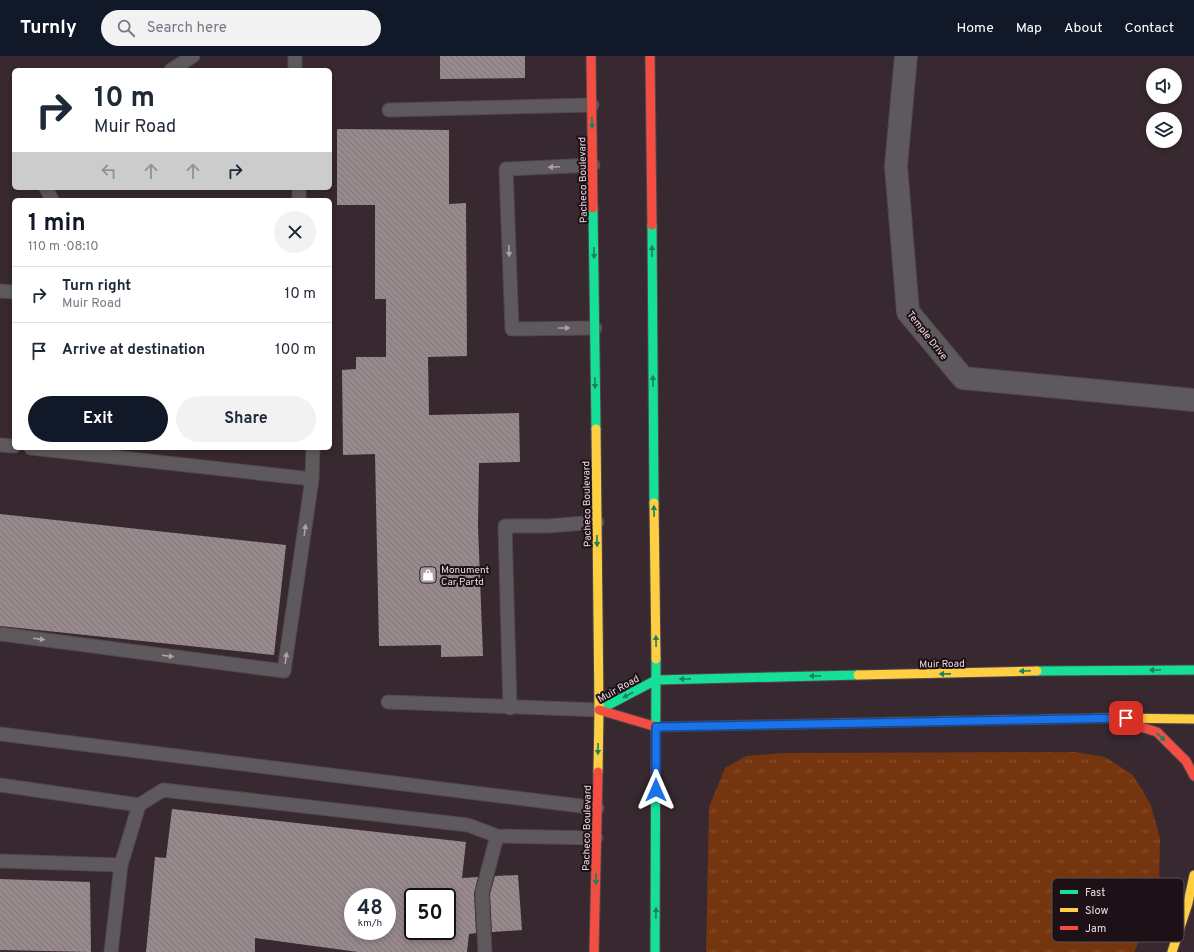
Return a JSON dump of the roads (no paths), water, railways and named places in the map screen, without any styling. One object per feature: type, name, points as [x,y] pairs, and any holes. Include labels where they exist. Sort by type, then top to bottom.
[{"type":"main road","name":"Pacheco Boulevard","points":[[591,56],[599,710],[594,952]]},
{"type":"main road","points":[[650,56],[656,680],[655,952]]},
{"type":"main road","name":"Muir Road","points":[[599,710],[656,680],[1026,671],[1194,670]]},
{"type":"main road","name":"Muir Road","points":[[599,710],[656,727],[1112,718],[1194,719]]},
{"type":"main road","points":[[1112,718],[1157,732],[1186,761],[1194,776]]},
{"type":"main road","points":[[1184,915],[1194,875]]},
{"type":"main road","points":[[1172,952],[1175,942]]},
{"type":"street","name":"Temple Drive","points":[[906,56],[896,166],[908,312],[963,378],[1194,400]]},
{"type":"lane","points":[[174,68],[193,56]]},
{"type":"lane","points":[[295,56],[295,68]]},
{"type":"lane","points":[[390,110],[592,104]]},
{"type":"lane","points":[[592,165],[506,169],[512,328],[595,328]]},
{"type":"lane","points":[[0,291],[12,292]]},
{"type":"lane","points":[[0,445],[12,446]]},
{"type":"lane","points":[[49,450],[312,479]]},
{"type":"lane","points":[[0,634],[284,671],[312,479],[313,450]]},
{"type":"lane","points":[[510,708],[505,526],[548,526],[597,522]]},
{"type":"lane","points":[[388,702],[510,708],[599,710]]},
{"type":"lane","points":[[0,734],[597,808]]},
{"type":"lane","points":[[0,785],[139,805],[163,790],[468,825],[497,836],[596,838]]},
{"type":"lane","points":[[111,952],[121,865],[139,805]]},
{"type":"lane","points":[[486,952],[482,893],[497,836]]},
{"type":"lane","points":[[0,860],[121,865]]},
{"type":"place","name":"Monument Car Partd","points":[[428,575]]}]
